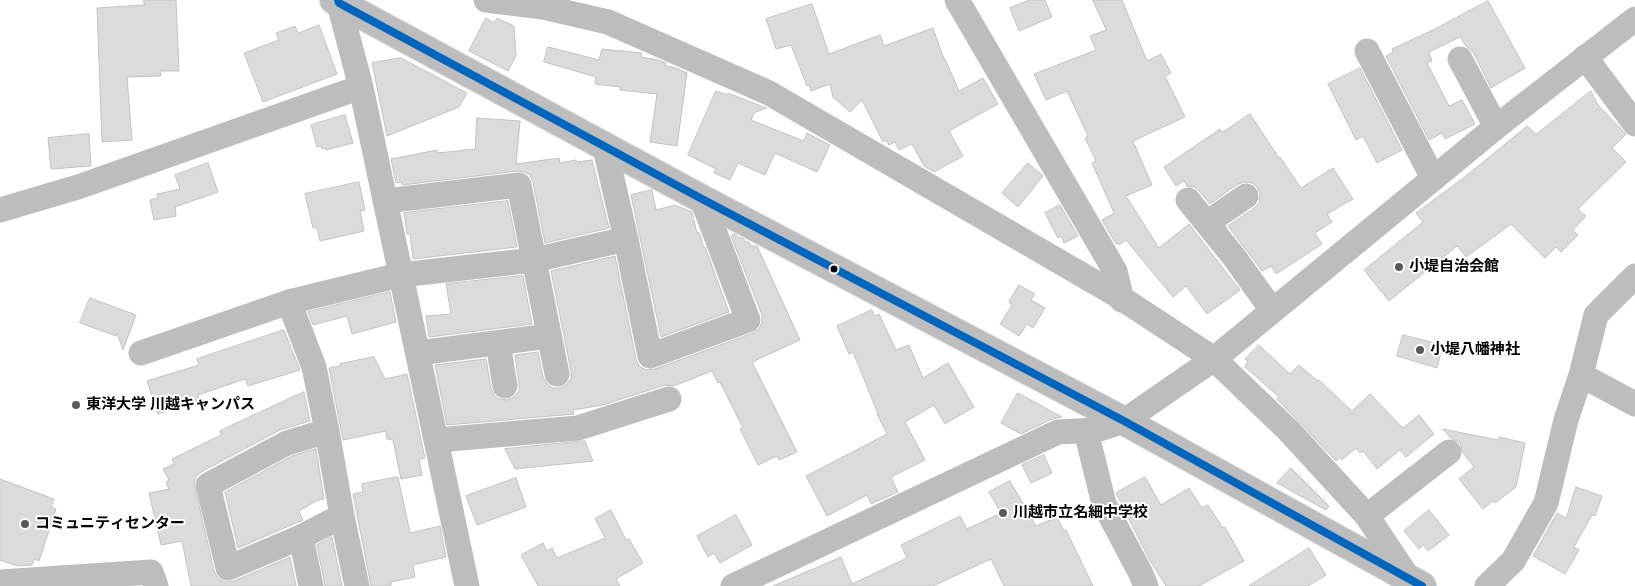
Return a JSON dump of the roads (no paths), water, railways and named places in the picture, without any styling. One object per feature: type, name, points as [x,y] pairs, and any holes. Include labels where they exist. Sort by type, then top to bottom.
[{"type":"main road","points":[[339,1],[702,199],[1124,420],[1415,583]]},
{"type":"street","points":[[486,0],[543,7],[607,11],[769,93],[1122,300],[1214,359],[1289,431],[1367,516],[1415,583]]},
{"type":"street","points":[[957,0],[1115,271],[1122,300]]},
{"type":"street","points":[[339,1],[361,87],[468,586]]},
{"type":"street","points":[[733,586],[1058,432],[1097,430],[1124,420],[1214,359],[1496,127],[1635,19]]},
{"type":"street","points":[[1367,51],[1433,178]]},
{"type":"street","points":[[1585,57],[1635,124]]},
{"type":"street","points":[[1460,59],[1496,127]]},
{"type":"street","points":[[0,210],[78,186],[361,87]]},
{"type":"street","points":[[604,144],[650,356],[748,320],[702,199]]},
{"type":"street","points":[[384,201],[519,185],[557,374]]},
{"type":"street","points":[[1207,223],[1246,196]]},
{"type":"street","points":[[1188,200],[1272,310]]},
{"type":"street","points":[[141,353],[289,302],[400,275],[534,260],[626,239]]},
{"type":"street","points":[[1487,586],[1513,561],[1546,503],[1566,420],[1596,315],[1635,276]]},
{"type":"street","points":[[289,302],[314,368],[328,431],[342,516],[357,586]]},
{"type":"street","points":[[418,353],[549,336]]},
{"type":"street","points":[[498,343],[505,386]]},
{"type":"street","points":[[1580,375],[1635,404]]},
{"type":"street","points":[[437,440],[578,428],[669,399]]},
{"type":"street","points":[[328,431],[287,443],[208,485],[228,568],[301,537],[342,516]]},
{"type":"street","points":[[1086,431],[1104,504],[1146,586]]},
{"type":"street","points":[[1367,516],[1450,452]]},
{"type":"street","points":[[301,537],[311,586]]},
{"type":"street","points":[[0,582],[151,572],[156,586]]},
{"type":"place","name":"小堤自治会館","points":[[1399,267]]},
{"type":"place","name":"小堤八幡神社","points":[[1420,350]]},
{"type":"place","name":"東洋大学 川越キャンパス","points":[[76,405]]},
{"type":"place","name":"川越市立名細中学校","points":[[1003,513]]},
{"type":"place","name":"コミュニティセンター","points":[[25,524]]}]
